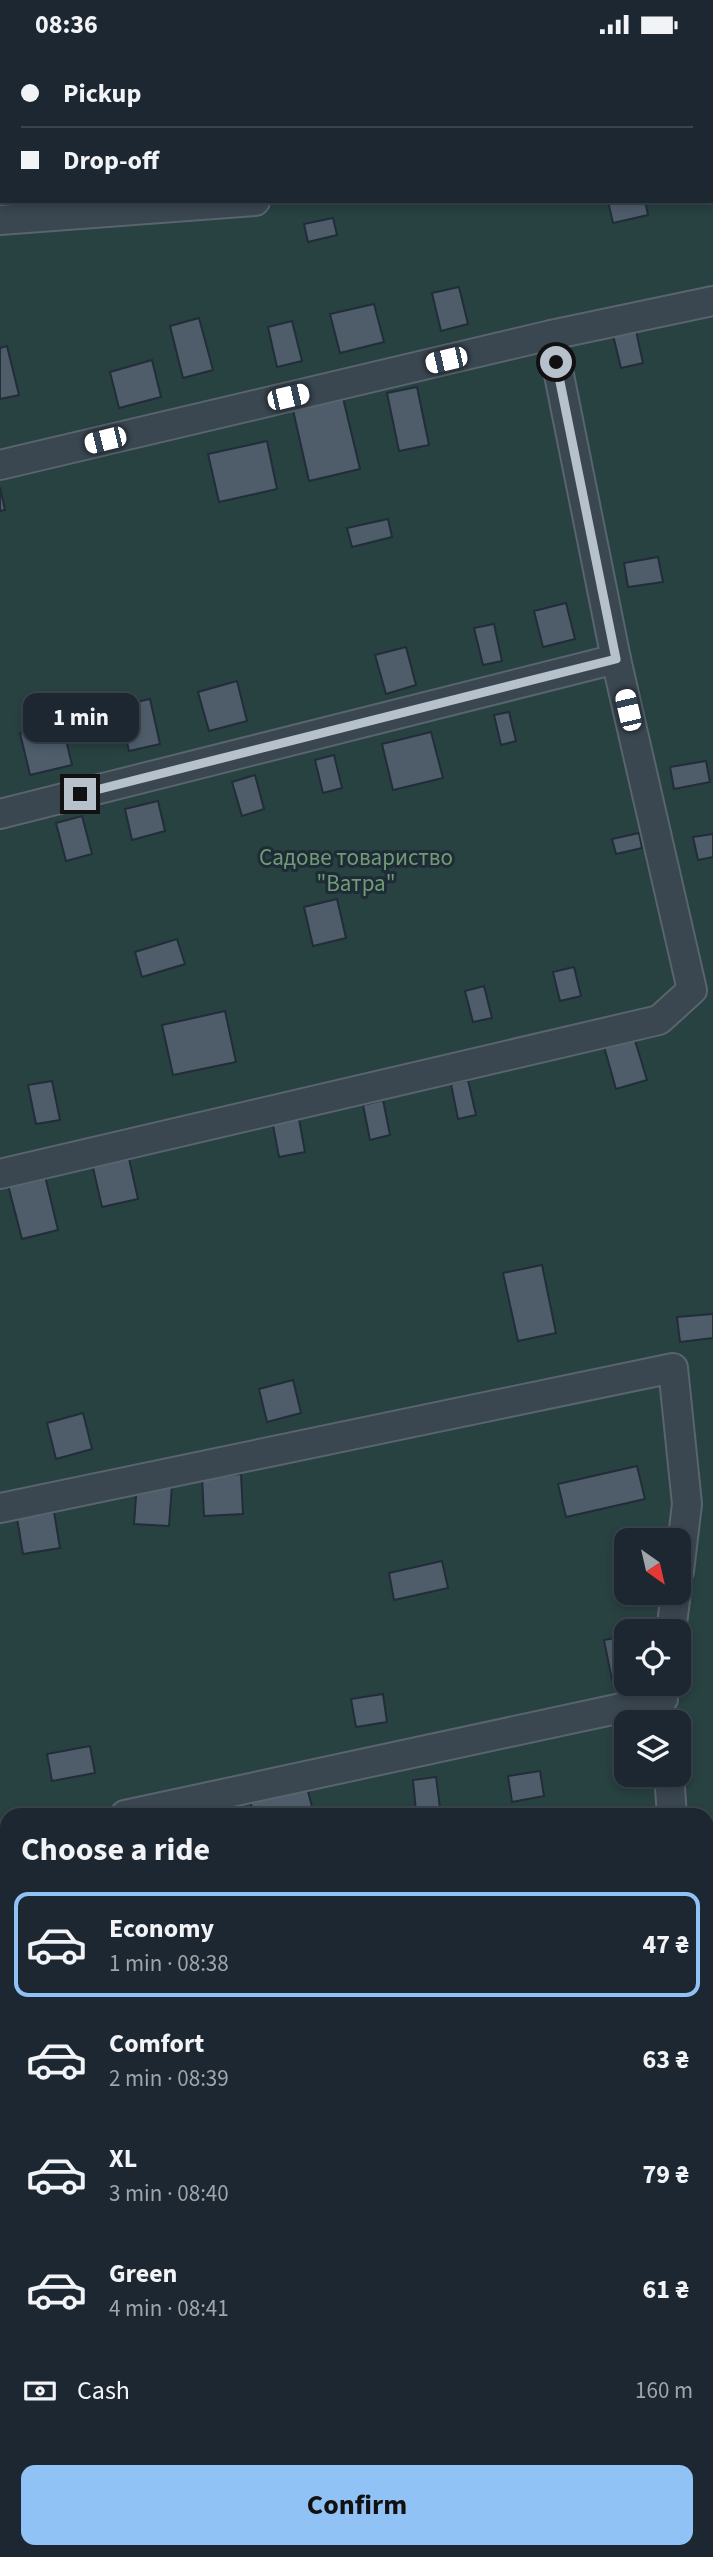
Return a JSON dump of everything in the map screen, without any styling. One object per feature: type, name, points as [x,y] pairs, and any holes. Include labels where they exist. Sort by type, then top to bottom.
[{"type":"street","points":[[0,220],[228,203]]},
{"type":"street","points":[[0,465],[551,335],[713,301]]},
{"type":"street","points":[[0,1174],[659,1020],[692,990],[616,659],[551,335]]},
{"type":"street","points":[[0,814],[616,659]]},
{"type":"street","points":[[0,1508],[673,1368],[687,1504],[684,1528]]},
{"type":"street","points":[[158,1808],[664,1701]]},
{"type":"street","points":[[670,1787],[671,1808]]},
{"type":"green space","name":"Садове товариство \"Ватра\"","points":[[0,203],[713,203],[713,1808],[0,1808]]},
{"type":"building","points":[[608,203],[645,203],[648,215],[613,223]]},
{"type":"building","points":[[333,218],[337,235],[308,242],[304,224]]},
{"type":"building","points":[[459,287],[468,324],[441,331],[432,293]]},
{"type":"building","points":[[374,304],[384,342],[340,353],[330,314]]},
{"type":"building","points":[[199,318],[213,370],[183,378],[170,326]]},
{"type":"building","points":[[292,321],[302,361],[277,367],[268,327]]},
{"type":"building","points":[[635,326],[643,363],[621,368],[612,331]]},
{"type":"building","points":[[7,346],[19,395],[0,399],[0,348]]},
{"type":"building","points":[[152,360],[161,397],[119,408],[110,372]]},
{"type":"building","points":[[417,387],[429,445],[399,451],[387,393]]},
{"type":"building","points":[[343,398],[360,469],[309,481],[293,410]]},
{"type":"building","points":[[267,441],[277,489],[219,502],[208,454]]},
{"type":"building","points":[[0,487],[5,510],[0,511]]},
{"type":"building","points":[[388,519],[392,537],[352,547],[347,528]]},
{"type":"building","points":[[658,557],[663,582],[628,587],[624,563]]},
{"type":"building","points":[[566,603],[575,639],[543,647],[534,611]]},
{"type":"building","points":[[494,624],[502,661],[483,665],[474,628]]},
{"type":"building","points":[[406,647],[416,685],[386,694],[375,655]]},
{"type":"building","points":[[237,681],[247,721],[209,731],[198,692]]},
{"type":"building","points":[[150,699],[160,744],[129,751],[119,706]]},
{"type":"building","points":[[509,712],[516,741],[501,745],[494,715]]},
{"type":"building","points":[[62,723],[72,765],[30,775],[20,733]]},
{"type":"building","points":[[431,732],[443,778],[393,790],[382,744]]},
{"type":"building","points":[[334,755],[342,788],[323,793],[315,760]]},
{"type":"building","points":[[706,761],[710,782],[674,789],[670,767]]},
{"type":"building","points":[[255,775],[264,809],[242,816],[232,782]]},
{"type":"building","points":[[158,801],[165,831],[132,840],[125,809]]},
{"type":"building","points":[[82,816],[92,854],[66,861],[56,823]]},
{"type":"building","points":[[639,833],[642,848],[616,854],[612,839]]},
{"type":"building","points":[[713,834],[713,857],[698,860],[693,837]]},
{"type":"building","points":[[337,899],[346,938],[313,946],[304,907]]},
{"type":"building","points":[[177,939],[185,964],[142,977],[135,952]]},
{"type":"building","points":[[574,967],[581,996],[560,1001],[553,972]]},
{"type":"building","points":[[484,986],[492,1018],[473,1022],[465,991]]},
{"type":"building","points":[[225,1011],[236,1062],[173,1075],[162,1025]]},
{"type":"building","points":[[633,1034],[647,1080],[616,1089],[603,1043]]},
{"type":"building","points":[[468,1080],[476,1115],[458,1119],[451,1084]]},
{"type":"building","points":[[52,1081],[60,1120],[36,1124],[28,1085]]},
{"type":"building","points":[[383,1100],[390,1135],[370,1140],[363,1105]]},
{"type":"building","points":[[298,1114],[305,1152],[279,1157],[272,1120]]},
{"type":"building","points":[[127,1150],[138,1199],[102,1207],[91,1159]]},
{"type":"building","points":[[45,1176],[58,1230],[22,1239],[8,1185]]},
{"type":"building","points":[[542,1265],[556,1333],[518,1341],[503,1273]]},
{"type":"building","points":[[713,1314],[713,1338],[680,1342],[677,1317]]},
{"type":"building","points":[[293,1380],[301,1413],[267,1422],[259,1389]]},
{"type":"building","points":[[83,1413],[92,1449],[56,1459],[47,1423]]},
{"type":"building","points":[[637,1466],[645,1499],[566,1517],[558,1484]]},
{"type":"building","points":[[241,1474],[243,1514],[204,1516],[202,1476]]},
{"type":"building","points":[[137,1483],[172,1485],[169,1526],[134,1524]]},
{"type":"building","points":[[54,1512],[60,1548],[23,1554],[17,1518]]},
{"type":"building","points":[[442,1561],[448,1588],[394,1600],[389,1573]]},
{"type":"building","points":[[614,1638],[614,1680],[612,1680],[604,1640]]},
{"type":"building","points":[[383,1694],[387,1722],[356,1727],[351,1699]]},
{"type":"building","points":[[90,1746],[95,1773],[52,1781],[47,1754]]},
{"type":"building","points":[[540,1771],[544,1796],[512,1802],[508,1776]]},
{"type":"building","points":[[436,1777],[440,1808],[416,1808],[413,1780]]},
{"type":"building","points":[[307,1787],[312,1808],[252,1808],[250,1801]]},
{"type":"building","points":[[236,1797],[238,1808],[214,1808],[213,1802]]},
{"type":"route","points":[[80,794],[616,659],[556,362]]}]
